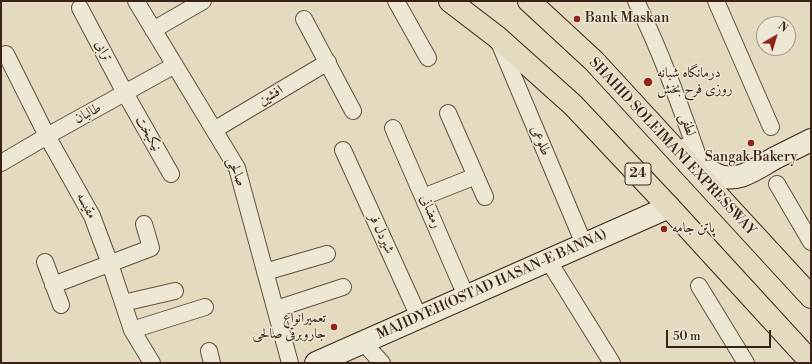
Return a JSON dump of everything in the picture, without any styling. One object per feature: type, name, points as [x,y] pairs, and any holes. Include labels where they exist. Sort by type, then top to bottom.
[{"type":"highway","name":"24","points":[[450,1],[497,37],[573,105],[811,362]]},
{"type":"highway","name":"SHAHID SOLEIMANI EXPRESSWAY","points":[[529,1],[594,61],[811,297]]},
{"type":"main road","points":[[594,61],[664,126],[700,162],[716,174],[727,178],[735,178],[752,172],[811,140]]},
{"type":"main road","name":"MAJIDYEH(OSTAD HASAN-E BANNA)","points":[[316,363],[669,207]]},
{"type":"street","name":"صالحی","points":[[136,1],[237,168],[290,363]]},
{"type":"street","points":[[153,30],[203,1]]},
{"type":"street","points":[[396,1],[428,58]]},
{"type":"street","name":"لطفی","points":[[636,1],[651,32],[676,92],[700,162]]},
{"type":"street","points":[[716,1],[771,127]]},
{"type":"street","name":"ترابی","points":[[80,8],[126,93]]},
{"type":"street","points":[[304,19],[354,111]]},
{"type":"street","name":"طلوعی","points":[[497,37],[584,244]]},
{"type":"street","name":"مقیسه","points":[[6,54],[47,136],[92,216],[132,330],[152,363]]},
{"type":"street","name":"افشین","points":[[214,130],[328,62]]},
{"type":"street","name":"طالبان","points":[[1,163],[175,65]]},
{"type":"street","name":"نیکبخت","points":[[126,93],[171,174]]},
{"type":"street","points":[[448,113],[486,197]]},
{"type":"street","name":"رمضانی","points":[[393,128],[466,296]]},
{"type":"street","name":"شیردل فر","points":[[343,150],[419,317]]},
{"type":"street","points":[[423,197],[476,176]]},
{"type":"street","points":[[777,184],[811,242]]},
{"type":"street","points":[[53,285],[151,248],[144,224]]},
{"type":"street","points":[[265,272],[327,254]]},
{"type":"street","points":[[548,260],[612,363]]},
{"type":"street","points":[[45,262],[60,305]]},
{"type":"street","points":[[699,286],[746,363]]},
{"type":"street","points":[[276,309],[343,287]]},
{"type":"street","points":[[123,303],[175,291]]},
{"type":"street","points":[[132,330],[205,307]]},
{"type":"street","points":[[363,342],[382,363]]},
{"type":"place","name":"Bank Maskan","points":[[577,19]]},
{"type":"place","name":"درمانگاه شبانه روزی فرح بخش","points":[[648,82]]},
{"type":"place","name":"Sangak Bakery","points":[[751,143]]},
{"type":"place","name":"پاتن جامه","points":[[664,229]]},
{"type":"place","name":"تعمیرانواع جاروبرقی صالحی","points":[[334,327]]}]
